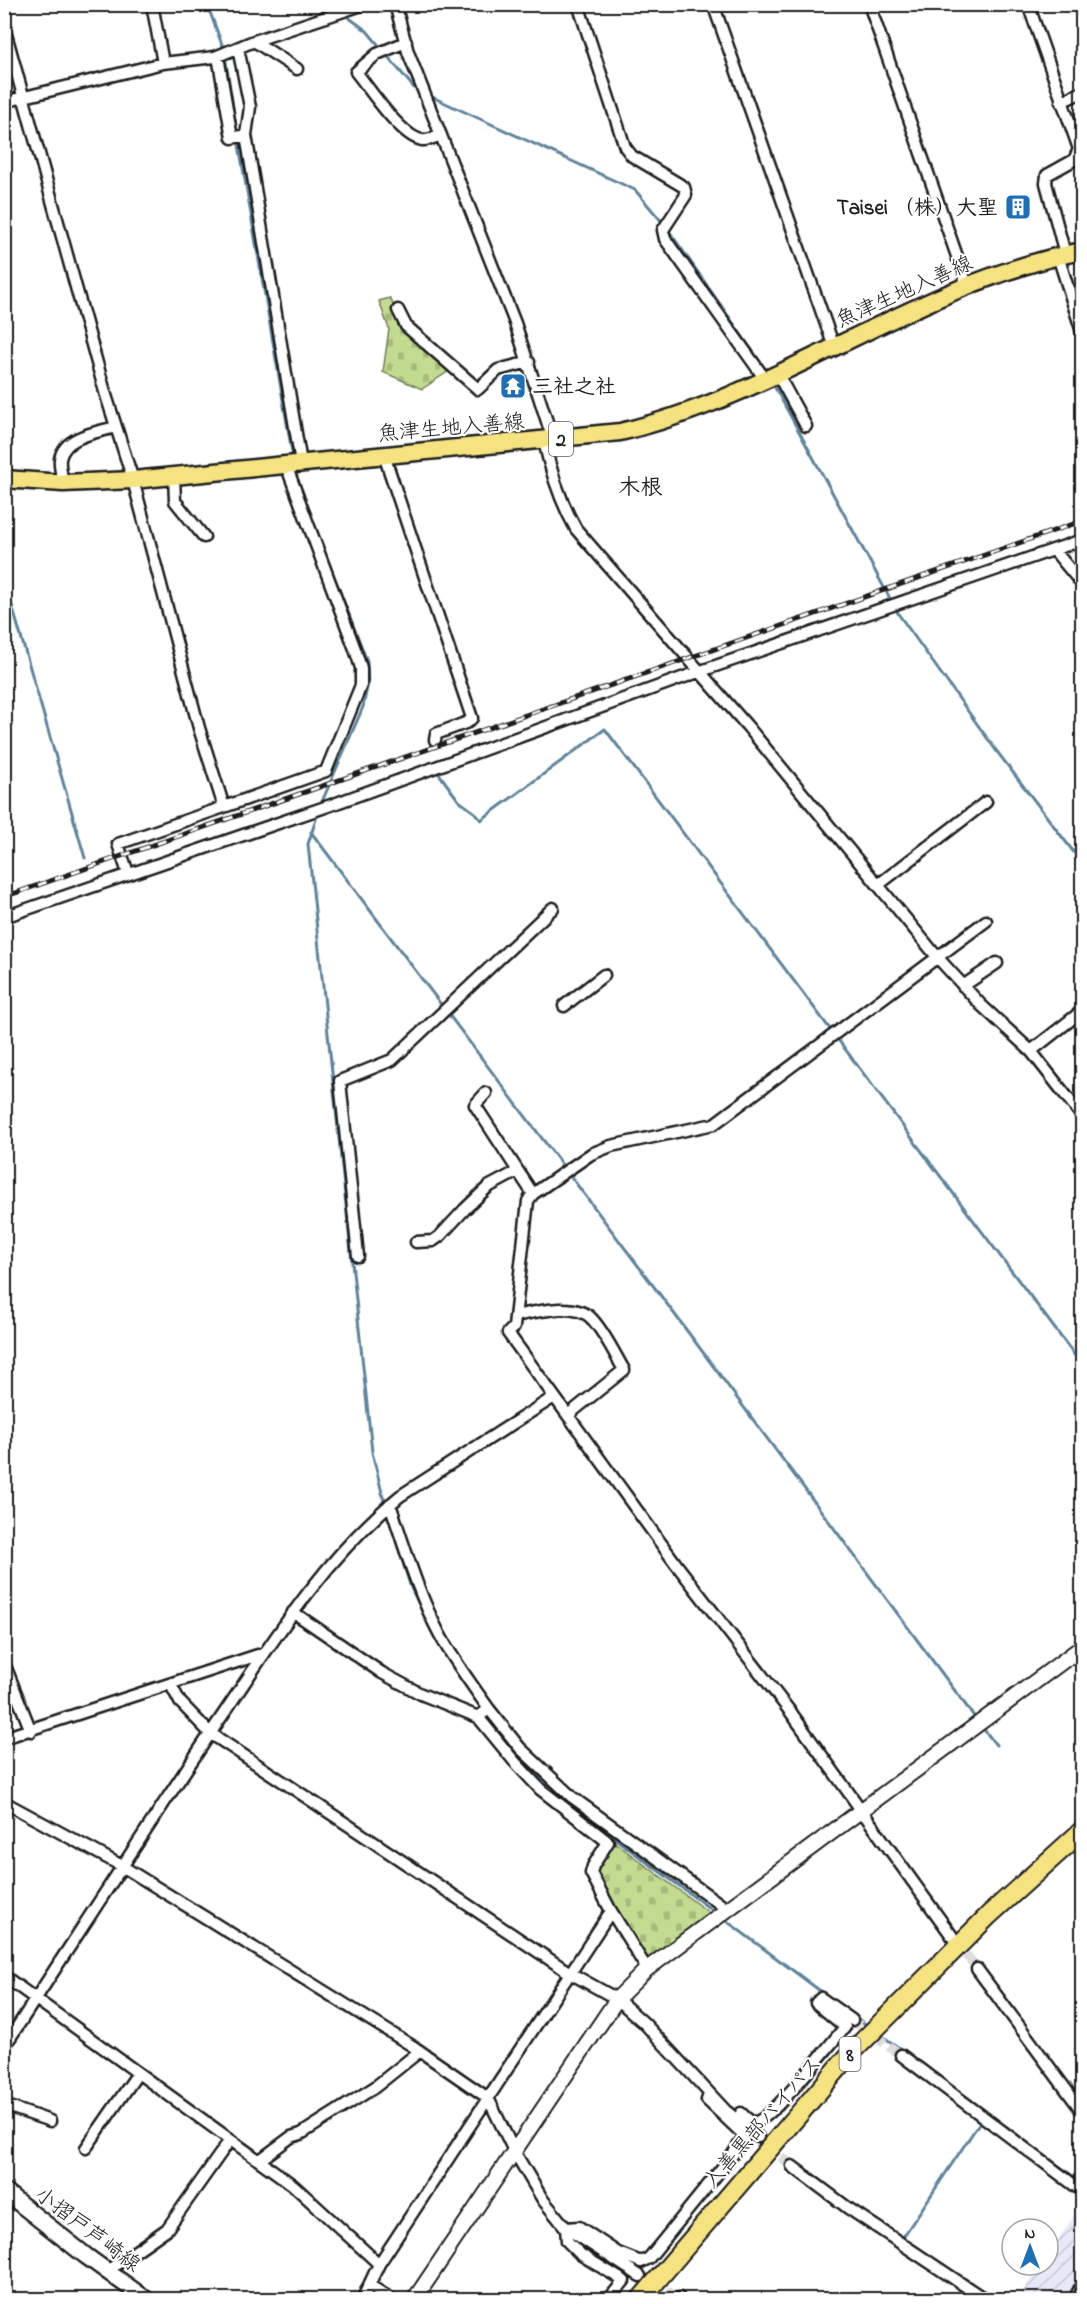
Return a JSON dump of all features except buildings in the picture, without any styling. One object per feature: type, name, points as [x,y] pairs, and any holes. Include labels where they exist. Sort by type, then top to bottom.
[{"type":"highway","name":"入善黒部バイパス","points":[[640,2300],[852,2052],[989,1915],[1083,1831]]},
{"type":"main road","name":"魚津生地入善線","points":[[4,479],[63,483],[133,480],[612,434],[656,424],[705,407],[967,285],[1062,255],[1083,251]]},
{"type":"main road","name":"小摺戸芦崎線","points":[[4,2191],[147,2300]]},
{"type":"street","points":[[152,4],[164,63]]},
{"type":"street","points":[[4,102],[164,63],[218,56],[254,41],[365,4]]},
{"type":"street","points":[[395,4],[406,42],[529,362],[549,440],[556,487],[564,509],[576,529],[701,671],[938,958],[963,986],[1031,1051],[1083,1116]]},
{"type":"street","points":[[578,4],[625,147],[632,156],[684,187],[686,195],[663,230],[664,239],[771,376],[806,426]]},
{"type":"street","points":[[713,4],[834,347]]},
{"type":"street","points":[[869,4],[967,285]]},
{"type":"street","points":[[1028,4],[1078,149],[1074,160],[1047,176],[1046,183],[1062,255],[1083,332]]},
{"type":"street","points":[[4,27],[116,427],[133,480],[199,728],[224,807]]},
{"type":"street","points":[[254,41],[297,69]]},
{"type":"street","points":[[406,42],[377,54],[356,72],[405,131],[419,140],[441,135]]},
{"type":"street","points":[[129,873],[118,843],[326,771],[361,685],[361,668],[293,464],[246,135],[250,107],[238,48]]},
{"type":"street","points":[[218,56],[232,138],[246,135]]},
{"type":"street","points":[[1061,102],[1083,92]]},
{"type":"street","points":[[398,310],[406,326],[478,389],[498,370],[529,362]]},
{"type":"street","points":[[63,483],[59,460],[64,449],[72,442],[91,433],[116,427]]},
{"type":"street","points":[[384,455],[472,718],[468,722],[436,734],[435,740]]},
{"type":"street","points":[[174,476],[175,501],[204,537]]},
{"type":"street","points":[[4,917],[331,805],[701,671],[1083,540]]},
{"type":"street","points":[[1054,550],[1083,584]]},
{"type":"street","points":[[878,885],[986,802]]},
{"type":"street","points":[[358,1256],[340,1081],[392,1060],[553,908]]},
{"type":"street","points":[[952,1936],[792,1714],[676,1564],[508,1333],[514,1327],[516,1316],[528,1201],[533,1194],[591,1154],[611,1146],[714,1124],[986,921]]},
{"type":"street","points":[[963,986],[997,963]]},
{"type":"street","points":[[564,1006],[603,975]]},
{"type":"street","points":[[1031,1051],[1083,1011]]},
{"type":"street","points":[[486,1093],[475,1105],[533,1194]]},
{"type":"street","points":[[416,1242],[433,1241],[488,1187],[518,1171]]},
{"type":"street","points":[[516,1316],[549,1309],[571,1310],[591,1317],[624,1370],[568,1415]]},
{"type":"street","points":[[4,2047],[210,1733],[293,1612],[331,1563],[390,1504],[554,1397]]},
{"type":"street","points":[[390,1504],[410,1564],[439,1632],[489,1709],[520,1748],[572,1797],[726,1909]]},
{"type":"street","points":[[293,1612],[382,1673],[421,1694],[478,1717],[540,1789],[608,1842],[591,1873],[611,1911],[647,1969]]},
{"type":"street","points":[[414,2300],[617,1999],[647,1969],[1083,1647]]},
{"type":"street","points":[[4,1738],[263,1655]]},
{"type":"street","points":[[4,1663],[31,1731]]},
{"type":"street","points":[[171,1685],[180,1702],[210,1733],[570,1972],[617,1999],[644,2023],[725,2110],[758,2137]]},
{"type":"street","points":[[478,1717],[489,1709]]},
{"type":"street","points":[[4,1802],[122,1866],[420,2051],[488,2098],[514,2151],[543,2200],[566,2228],[640,2276]]},
{"type":"street","points":[[362,2300],[379,2264],[611,1911]]},
{"type":"street","points":[[977,1970],[1083,2111]]},
{"type":"street","points":[[4,1976],[293,2185],[379,2264]]},
{"type":"street","points":[[566,2228],[579,2227],[618,2253],[641,2262],[649,2258],[731,2157],[745,2136],[714,2109],[707,2100],[710,2094],[716,2092],[751,2122],[758,2122],[773,2110],[845,2027],[816,2003],[821,1998],[852,2020]]},
{"type":"street","points":[[260,2160],[291,2137],[301,2134],[375,2087],[420,2051]]},
{"type":"street","points":[[901,2055],[1083,2191]]},
{"type":"street","points":[[86,2148],[138,2073]]},
{"type":"street","points":[[4,2105],[50,2121]]},
{"type":"street","points":[[107,2271],[167,2229],[230,2140]]},
{"type":"street","points":[[792,2166],[848,2208],[986,2300]]},
{"type":"street","points":[[566,2228],[567,2241],[580,2253],[624,2281],[608,2300]]},
{"type":"street","points":[[1074,2300],[1083,2284]]},
{"type":"street","points":[[369,2285],[393,2300]]},
{"type":"shaded area","points":[[1082,2204],[1082,2277],[1070,2299],[1017,2300],[1032,2277],[1060,2277],[1060,2236]]},
{"type":"green space","points":[[390,298],[395,308],[452,369],[422,389],[383,372],[389,329],[379,301]]},
{"type":"green space","points":[[613,1841],[712,1915],[648,1963],[594,1873]]},
{"type":"waterway","points":[[207,4],[224,50]]},
{"type":"waterway","points":[[332,4],[339,10]]},
{"type":"waterway","points":[[344,14],[367,31],[381,48]]},
{"type":"waterway","points":[[385,53],[415,89],[421,92]]},
{"type":"waterway","points":[[225,56],[237,133]]},
{"type":"waterway","points":[[430,96],[635,190],[663,223]]},
{"type":"waterway","points":[[238,139],[293,458]]},
{"type":"waterway","points":[[667,228],[768,373]]},
{"type":"waterway","points":[[772,382],[899,615],[995,749],[1082,863]]},
{"type":"waterway","points":[[316,530],[367,661],[368,683],[363,707],[321,804]]},
{"type":"waterway","points":[[4,578],[85,858]]},
{"type":"waterway","points":[[435,771],[459,801],[481,820],[605,729],[1082,1365]]},
{"type":"waterway","points":[[317,816],[353,803]]},
{"type":"waterway","points":[[318,813],[308,844],[372,1452],[385,1505]]},
{"type":"waterway","points":[[311,832],[976,1719]]},
{"type":"waterway","points":[[387,1512],[411,1588],[435,1637]]},
{"type":"waterway","points":[[486,1715],[526,1765],[559,1798]]},
{"type":"waterway","points":[[982,1727],[996,1745]]},
{"type":"waterway","points":[[564,1801],[716,1913]]},
{"type":"waterway","points":[[724,1919],[827,1996]]},
{"type":"waterway","points":[[854,2016],[868,2026]]},
{"type":"waterway","points":[[878,2033],[905,2052]]},
{"type":"waterway","points":[[913,2057],[967,2098]]},
{"type":"waterway","points":[[901,2240],[982,2119]]},
{"type":"waterway","points":[[999,2122],[1082,2183]]},
{"type":"tunnel","points":[[957,1943],[977,1969]]},
{"type":"tunnel","points":[[852,2020],[901,2055]]},
{"type":"tunnel","points":[[758,2137],[792,2166]]},
{"type":"tunnel","points":[[640,2276],[679,2298]]},
{"type":"railway","points":[[4,897],[1082,521]]},
{"type":"place","name":"Taisei （株）大聖","points":[[1018,207]]},
{"type":"place","name":"三社之社","points":[[513,386]]},
{"type":"district","name":"木根","points":[[640,486]]}]
